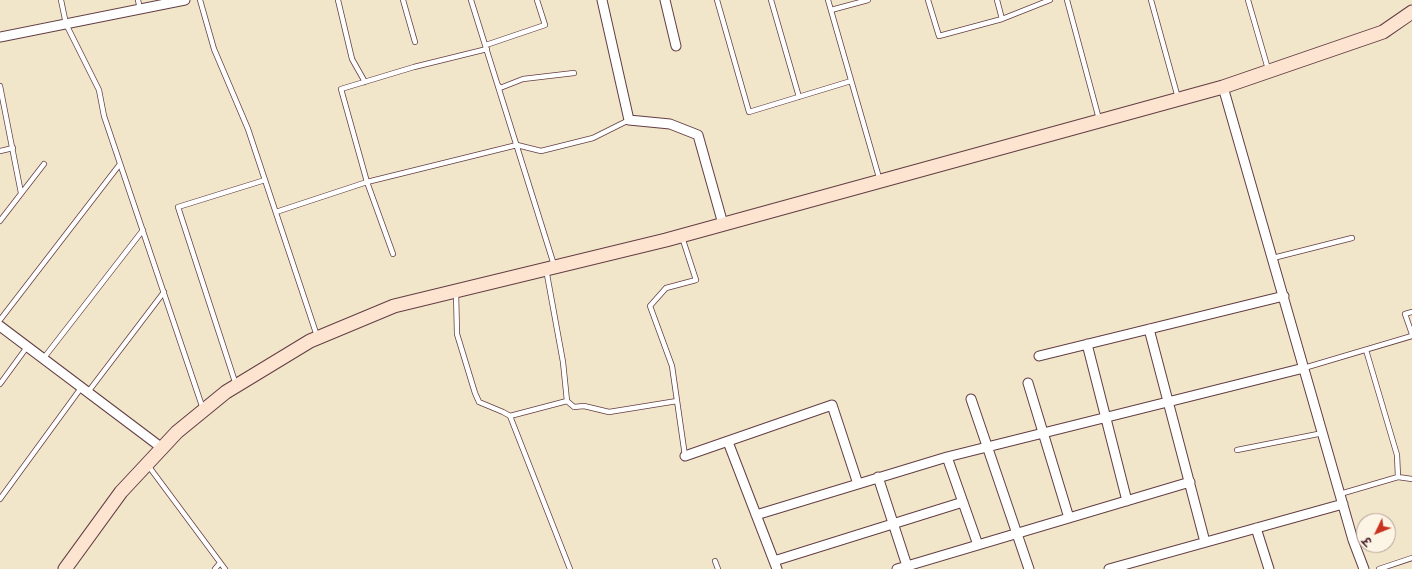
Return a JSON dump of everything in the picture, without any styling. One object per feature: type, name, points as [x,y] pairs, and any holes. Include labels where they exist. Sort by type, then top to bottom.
[{"type":"street","points":[[0,37],[66,24],[139,5],[185,0]]},
{"type":"street","points":[[602,0],[629,120],[670,124],[698,135],[723,224]]},
{"type":"street","points":[[665,0],[676,46]]},
{"type":"street","points":[[65,569],[121,492],[177,432],[236,386],[310,341],[394,306],[682,235],[1224,87],[1383,32],[1412,12]]},
{"type":"street","points":[[1224,87],[1340,494],[1364,569]]},
{"type":"street","points":[[1040,356],[1284,296]]},
{"type":"street","points":[[0,326],[162,448]]},
{"type":"street","points":[[1149,329],[1205,542]]},
{"type":"street","points":[[1087,344],[1127,501]]},
{"type":"street","points":[[756,515],[947,457],[1304,368]]},
{"type":"street","points":[[1028,383],[1069,518]]},
{"type":"street","points":[[971,399],[1029,569]]},
{"type":"street","points":[[685,456],[832,405],[858,484]]},
{"type":"street","points":[[728,442],[775,565],[963,502]]},
{"type":"street","points":[[947,457],[978,545]]},
{"type":"street","points":[[878,477],[908,567]]},
{"type":"street","points":[[897,569],[908,567],[1190,482]]},
{"type":"street","points":[[1109,569],[1141,565],[1205,542],[1343,504]]},
{"type":"street","points":[[1256,528],[1270,569]]},
{"type":"lane","points":[[61,0],[66,24],[99,90],[104,116],[204,411]]},
{"type":"lane","points":[[200,0],[214,49],[248,129],[317,338]]},
{"type":"lane","points":[[338,0],[352,59],[365,82]]},
{"type":"lane","points":[[403,0],[415,42]]},
{"type":"lane","points":[[471,0],[517,145],[551,268],[567,401],[574,407],[584,406],[609,412],[677,401]]},
{"type":"lane","points":[[393,254],[367,182],[341,89],[486,47],[544,25],[537,0]]},
{"type":"lane","points":[[717,0],[749,112],[851,81]]},
{"type":"lane","points":[[771,0],[799,97]]},
{"type":"lane","points":[[828,0],[880,181]]},
{"type":"lane","points":[[831,10],[868,0]]},
{"type":"lane","points":[[928,0],[939,36],[1002,19],[1050,0]]},
{"type":"lane","points":[[996,0],[1002,19]]},
{"type":"lane","points":[[1067,0],[1099,121]]},
{"type":"lane","points":[[1151,0],[1178,100]]},
{"type":"lane","points":[[1248,0],[1269,72]]},
{"type":"lane","points":[[498,83],[500,88],[523,79],[574,73]]},
{"type":"lane","points":[[0,86],[1,99],[13,148],[21,193]]},
{"type":"lane","points":[[276,212],[367,182],[517,145],[541,151],[593,138],[629,120]]},
{"type":"lane","points":[[0,151],[13,148]]},
{"type":"lane","points":[[0,221],[44,164]]},
{"type":"lane","points":[[0,320],[120,164]]},
{"type":"lane","points":[[236,386],[178,207],[265,180]]},
{"type":"lane","points":[[43,359],[143,230]]},
{"type":"lane","points":[[682,235],[696,280],[666,288],[650,306],[672,366],[685,456]]},
{"type":"lane","points":[[1273,258],[1352,238]]},
{"type":"lane","points":[[456,290],[457,334],[475,393],[479,402],[510,416],[570,569]]},
{"type":"lane","points":[[0,499],[164,292]]},
{"type":"lane","points":[[1304,368],[1412,335],[1405,314],[1412,312]]},
{"type":"lane","points":[[0,384],[27,347]]},
{"type":"lane","points":[[1366,350],[1397,456],[1398,477]]},
{"type":"lane","points":[[510,416],[567,401]]},
{"type":"lane","points":[[1237,450],[1323,433]]},
{"type":"lane","points":[[147,464],[225,569]]},
{"type":"lane","points":[[1340,494],[1398,477],[1412,479]]},
{"type":"lane","points":[[1379,569],[1412,558]]},
{"type":"lane","points":[[715,561],[718,569]]},
{"type":"lane","points":[[215,569],[220,563]]}]
